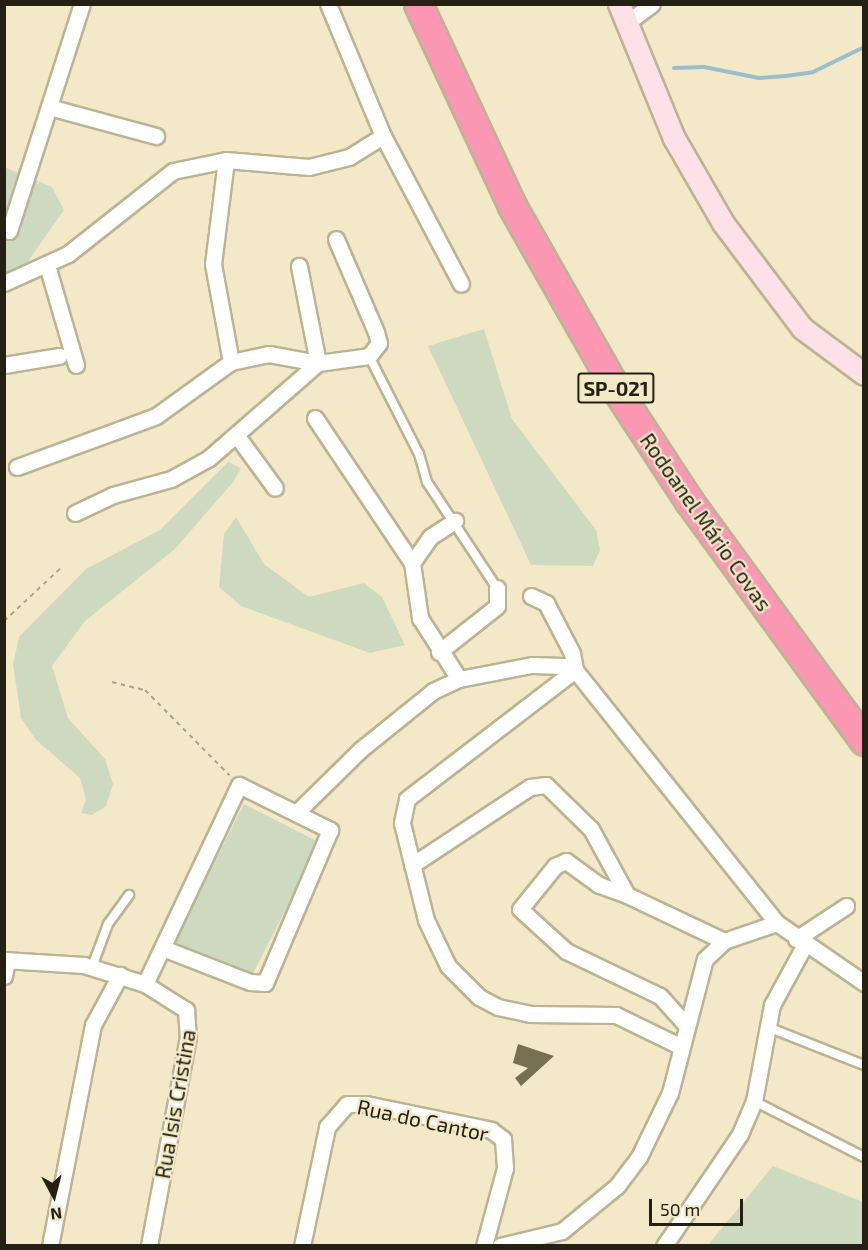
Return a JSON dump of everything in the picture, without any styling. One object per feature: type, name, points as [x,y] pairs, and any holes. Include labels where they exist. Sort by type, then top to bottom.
[{"type":"highway","name":"Rodoanel Mário Covas","points":[[418,4],[512,206],[612,381],[689,501],[864,741]]},
{"type":"main road","points":[[623,13],[674,138],[723,223],[796,321],[864,374]]},
{"type":"street","points":[[9,231],[82,4]]},
{"type":"street","points":[[328,4],[383,136],[461,284]]},
{"type":"street","points":[[623,13],[652,4]]},
{"type":"street","points":[[49,107],[156,136]]},
{"type":"street","points":[[4,283],[47,265],[77,248],[173,171],[226,160],[309,167],[349,157],[383,136]]},
{"type":"street","points":[[226,160],[213,264],[231,362]]},
{"type":"street","points":[[17,467],[156,416],[231,362],[269,354],[318,363],[369,356],[379,343],[376,332],[336,239]]},
{"type":"street","points":[[47,265],[76,365]]},
{"type":"street","points":[[299,266],[318,363]]},
{"type":"street","points":[[4,366],[59,356]]},
{"type":"street","points":[[75,513],[112,495],[171,479],[237,436],[318,363]]},
{"type":"street","points":[[315,418],[412,563],[420,618],[439,652],[459,679]]},
{"type":"street","points":[[237,436],[275,488]]},
{"type":"street","points":[[412,563],[430,537],[455,521]]},
{"type":"street","points":[[439,652],[497,606],[497,588]]},
{"type":"street","points":[[531,596],[546,603],[572,653],[575,670],[777,923],[800,942],[864,983]]},
{"type":"street","points":[[298,811],[408,709],[459,679],[532,665],[575,670]]},
{"type":"street","points":[[575,670],[407,800],[402,823],[412,865],[436,946],[479,997],[516,1013],[616,1015],[682,1047]]},
{"type":"street","points":[[145,984],[165,949],[239,785],[298,811],[330,830],[330,841],[265,983],[250,982],[165,949]]},
{"type":"street","points":[[412,865],[530,787],[546,785],[591,829],[627,895]]},
{"type":"street","points":[[687,1026],[660,996],[566,951],[520,909],[555,866],[566,861],[599,885],[627,895],[724,941]]},
{"type":"street","points":[[664,1245],[740,1134],[754,1101],[780,984],[800,942],[846,906]]},
{"type":"street","points":[[500,1245],[562,1231],[616,1186],[655,1128],[682,1047],[705,959],[724,941],[777,923]]},
{"type":"street","points":[[4,976],[6,960]]},
{"type":"street","name":"Rua Isis Cristina","points":[[6,960],[92,967],[120,975],[145,984],[174,1000],[189,1018],[149,1245]]},
{"type":"street","points":[[50,1245],[93,1025],[120,975]]},
{"type":"street","name":"Rua do Cantor","points":[[302,1245],[327,1127],[347,1104],[366,1104],[491,1130],[503,1139],[505,1168],[484,1245]]},
{"type":"lane","points":[[369,356],[419,454],[427,482],[455,521],[497,588]]},
{"type":"lane","points":[[92,967],[108,924],[129,895]]},
{"type":"lane","points":[[770,1028],[864,1065]]},
{"type":"lane","points":[[754,1101],[864,1157]]},
{"type":"path","points":[[4,621],[62,567]]},
{"type":"path","points":[[112,682],[145,690],[239,785]]},
{"type":"green space","points":[[4,167],[52,187],[64,210],[17,277],[4,278]]},
{"type":"green space","points":[[484,329],[512,419],[596,530],[600,550],[593,566],[531,565],[428,346]]},
{"type":"green space","points":[[228,462],[241,468],[233,482],[175,549],[85,621],[52,666],[68,718],[105,759],[113,784],[106,806],[92,815],[81,813],[86,799],[80,778],[36,740],[21,718],[13,664],[19,637],[86,569],[160,530]]},
{"type":"green space","points":[[236,517],[264,564],[309,597],[364,583],[382,597],[405,645],[370,653],[241,606],[219,587],[224,534]]},
{"type":"green space","points":[[244,804],[320,843],[250,980],[174,941]]},
{"type":"green space","points":[[773,1166],[863,1202],[863,1245],[708,1245]]},
{"type":"building","points":[[518,1044],[554,1056],[521,1086],[515,1078],[528,1068],[513,1063]]},
{"type":"waterway","points":[[674,68],[704,67],[759,78],[786,76],[813,72],[864,47]]}]
